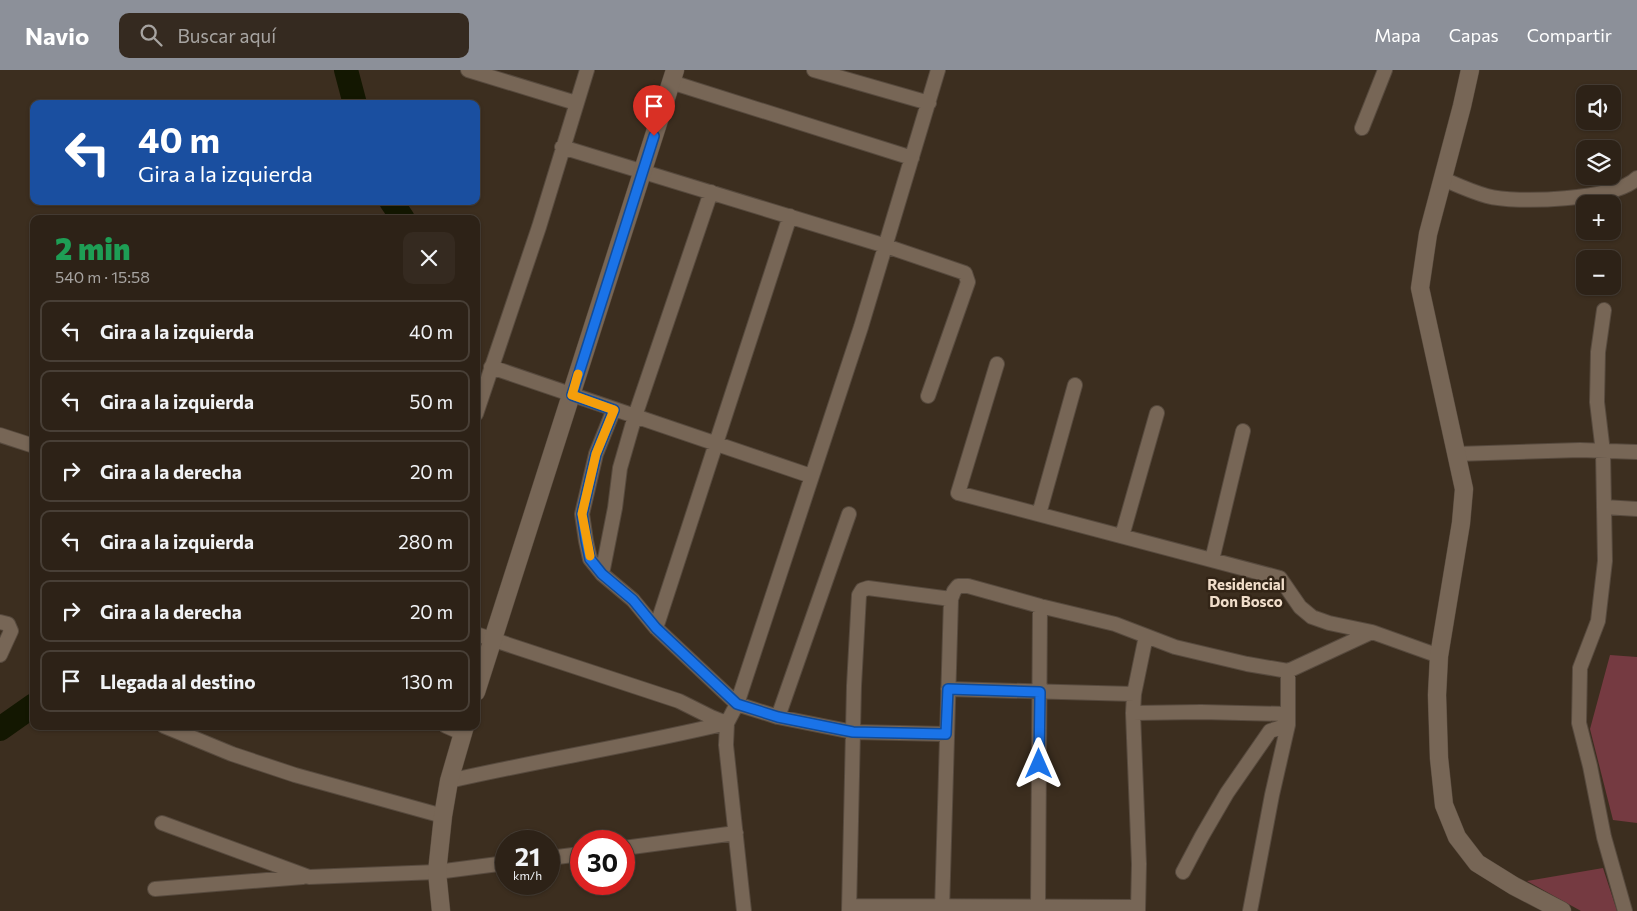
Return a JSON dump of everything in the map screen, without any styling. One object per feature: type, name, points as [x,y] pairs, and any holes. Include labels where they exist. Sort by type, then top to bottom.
[{"type":"street","points":[[468,70],[494,74],[576,103]]},
{"type":"street","points":[[480,401],[539,226],[587,70]]},
{"type":"street","points":[[814,70],[929,103]]},
{"type":"street","points":[[744,911],[726,745],[727,723],[737,704],[860,328],[938,70]]},
{"type":"street","points":[[1362,128],[1384,70]]},
{"type":"street","points":[[1470,70],[1428,234],[1420,288],[1464,488],[1461,522],[1439,656],[1437,695],[1439,758],[1444,805],[1457,837],[1477,863],[1514,886],[1562,911]]},
{"type":"street","points":[[480,680],[673,76],[912,158]]},
{"type":"street","points":[[562,147],[886,246],[965,273],[968,282],[966,289],[928,396]]},
{"type":"street","points":[[1443,179],[1487,196],[1530,201],[1571,198],[1615,189],[1637,178]]},
{"type":"street","points":[[602,574],[615,508],[620,468],[635,416],[711,192]]},
{"type":"street","points":[[656,628],[790,216]]},
{"type":"street","points":[[1604,310],[1598,352],[1597,402],[1602,452],[1605,561],[1598,622],[1580,668],[1579,723],[1590,766],[1604,837],[1625,911]]},
{"type":"street","points":[[997,364],[958,493],[1280,578],[1300,607],[1312,617],[1329,623],[1372,632],[1439,656]]},
{"type":"street","points":[[491,367],[811,476]]},
{"type":"street","points":[[1039,514],[1075,385]]},
{"type":"street","points":[[614,410],[596,454],[582,514],[590,559],[602,574],[633,600],[656,628],[737,704],[778,717],[853,732],[946,734]]},
{"type":"street","points":[[1122,536],[1157,412]]},
{"type":"street","points":[[1212,560],[1242,431]]},
{"type":"street","points":[[0,435],[30,445]]},
{"type":"street","points":[[1457,454],[1580,450],[1637,452]]},
{"type":"street","points":[[1604,507],[1637,509]]},
{"type":"street","points":[[778,717],[849,514]]},
{"type":"street","points":[[942,908],[951,599],[958,586],[968,586],[1115,624],[1175,646],[1247,664],[1288,671],[1372,632]]},
{"type":"street","points":[[951,599],[868,588],[862,590],[860,595],[853,732],[849,909],[1138,909],[1139,864],[1133,713],[1134,694],[1146,636]]},
{"type":"street","points":[[1038,908],[1040,606]]},
{"type":"street","points":[[0,622],[8,624],[11,631],[0,655]]},
{"type":"street","points":[[480,635],[679,701],[710,718],[727,723]]},
{"type":"street","points":[[1250,911],[1288,719],[1288,671]]},
{"type":"street","points":[[948,689],[1134,694]]},
{"type":"street","points":[[1133,713],[1201,712],[1288,719]]},
{"type":"street","points":[[1184,872],[1227,793],[1270,731],[1288,719]]},
{"type":"street","points":[[449,781],[531,762],[653,740],[727,723]]},
{"type":"street","points":[[174,730],[232,754],[295,775],[442,816]]},
{"type":"street","points":[[441,911],[437,872],[442,816],[449,781],[464,730]]},
{"type":"street","points":[[162,823],[309,877]]},
{"type":"street","points":[[635,847],[736,833]]},
{"type":"street","points":[[155,889],[309,877],[437,872],[495,864]]},
{"type":"shaded area","points":[[1610,655],[1637,657],[1637,823],[1613,820],[1590,729]]},
{"type":"shaded area","points":[[1603,868],[1617,911],[1581,911],[1527,881]]},
{"type":"waterway","points":[[346,70],[354,100]]},
{"type":"waterway","points":[[394,205],[400,215]]},
{"type":"waterway","points":[[0,729],[30,708]]},
{"type":"slow traffic","points":[[578,374],[572,395],[614,410],[596,454],[582,514],[590,556]]},
{"type":"district","name":"Residencial Don Bosco","points":[[1246,592]]},
{"type":"route","points":[[654,136],[572,395],[614,410],[596,454],[582,514],[590,559],[602,574],[633,600],[656,628],[737,704],[778,717],[853,732],[946,734],[948,689],[1040,692],[1039,764]]}]
